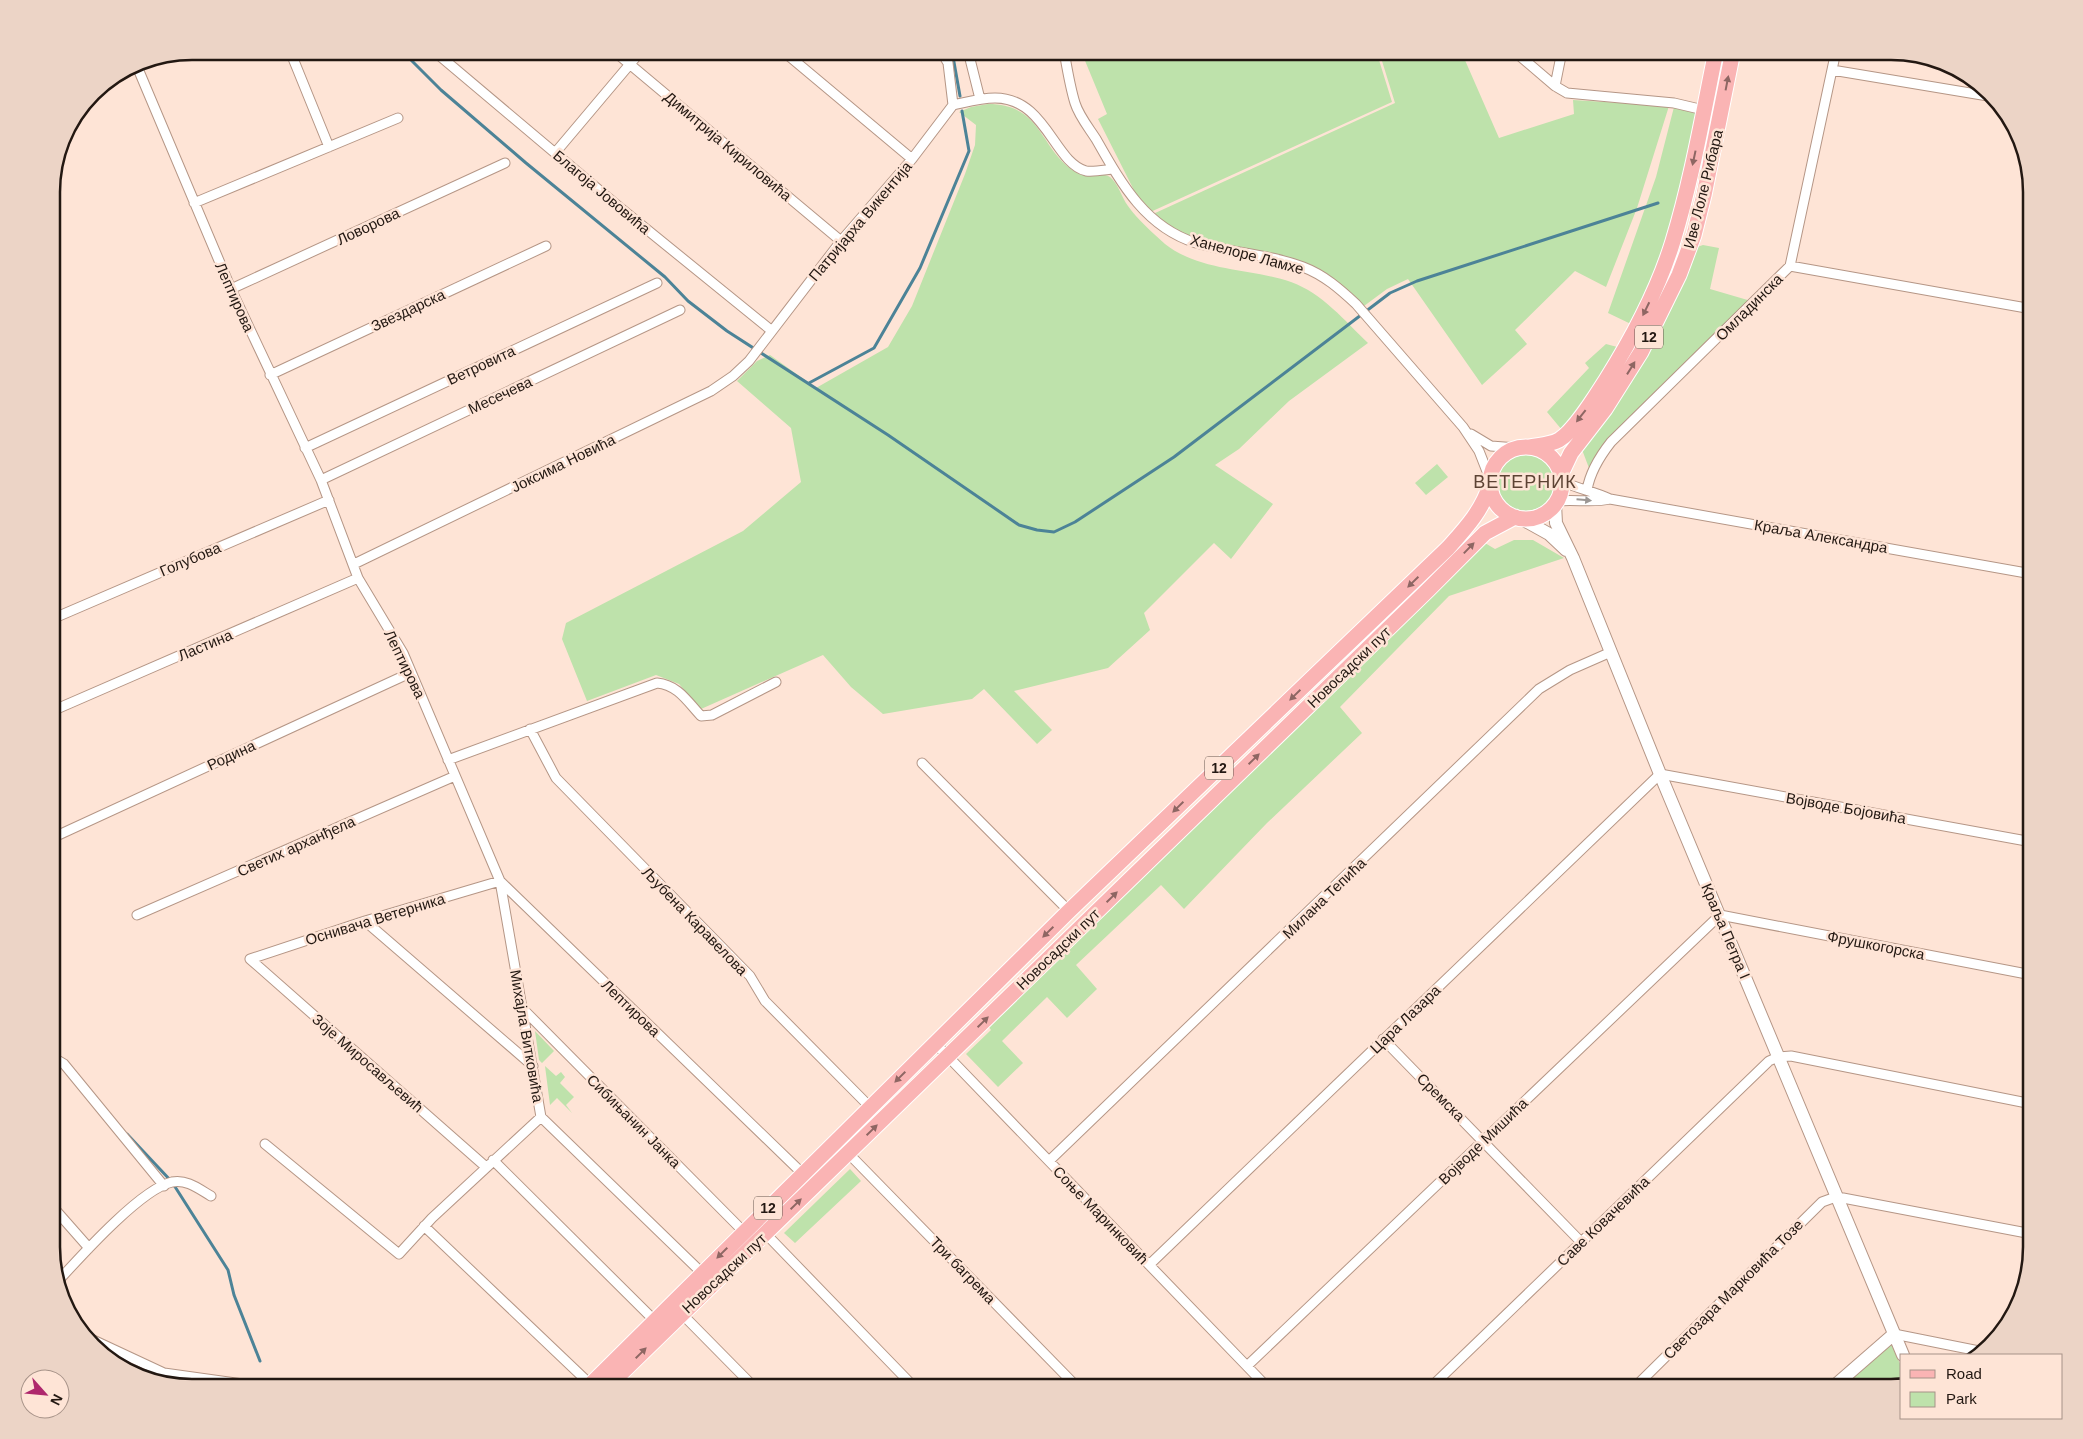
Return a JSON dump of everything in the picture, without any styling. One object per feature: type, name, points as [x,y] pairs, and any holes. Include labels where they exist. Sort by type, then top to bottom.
[{"type":"main road","name":"Иве Лоле Рибара","points":[[1523,447],[1558,440],[1567,433],[1592,402],[1627,346],[1655,289],[1674,241],[1714,60]]},
{"type":"main road","name":"Иве Лоле Рибара","points":[[1561,477],[1571,453],[1605,409],[1636,359],[1670,296],[1694,236],[1731,60]]},
{"type":"main road","points":[[1523,447],[1542,450],[1552,457],[1561,477]]},
{"type":"main road","name":"12","points":[[1490,482],[1497,462],[1505,453],[1523,447]]},
{"type":"main road","name":"12","points":[[1519,518],[1540,516],[1556,503],[1561,491],[1561,477]]},
{"type":"main road","points":[[1490,482],[1493,497],[1500,508],[1519,518]]},
{"type":"main road","name":"Новосадски пут","points":[[596,1379],[1069,912],[1448,548],[1478,512],[1486,498],[1490,482]]},
{"type":"main road","name":"Новосадски пут","points":[[615,1379],[1422,596],[1476,541],[1491,528],[1519,518]]},
{"type":"street","points":[[294,60],[329,147]]},
{"type":"street","name":"Благоја Јововића","points":[[445,60],[618,206],[772,330]]},
{"type":"street","name":"Димитрија Кириловића","points":[[625,60],[841,241]]},
{"type":"street","points":[[555,153],[633,60]]},
{"type":"street","points":[[794,60],[912,159]]},
{"type":"street","points":[[946,60],[953,105],[996,98],[1026,108],[1049,133],[1068,160],[1076,166],[1092,171],[1113,169]]},
{"type":"street","points":[[970,60],[980,100]]},
{"type":"street","name":"Ханелоре Ламхе","points":[[1066,60],[1076,104],[1113,169],[1134,201],[1158,223],[1177,235],[1196,242],[1285,261],[1305,268],[1338,287],[1463,427],[1479,451],[1490,482]]},
{"type":"street","points":[[1525,60],[1555,86],[1567,92],[1578,95],[1674,103],[1721,115]]},
{"type":"street","points":[[1555,86],[1560,60]]},
{"type":"street","name":"Омладинска","points":[[1588,490],[1589,480],[1598,460],[1611,442],[1790,266],[1834,60]]},
{"type":"street","points":[[1832,70],[1980,95]]},
{"type":"street","name":"Лептирова","points":[[139,71],[231,290],[321,480],[358,578],[403,653],[500,881],[803,1174]]},
{"type":"street","name":"Патријарха Викентија","points":[[757,350],[841,241],[912,159],[953,105]]},
{"type":"street","points":[[194,203],[398,118]]},
{"type":"street","name":"Ловорова","points":[[231,290],[505,163]]},
{"type":"street","name":"Звездарска","points":[[270,375],[546,246]]},
{"type":"street","points":[[1790,266],[2023,307]]},
{"type":"street","name":"Ветровита","points":[[305,448],[657,283]]},
{"type":"street","name":"Месечева","points":[[321,480],[680,310]]},
{"type":"street","name":"Јоксима Новића","points":[[354,564],[711,391],[733,376],[757,350]]},
{"type":"street","name":"Ханелоре Ламхе","points":[[1463,427],[1485,444],[1523,447]]},
{"type":"street","points":[[1561,477],[1576,488],[1588,490],[1610,499]]},
{"type":"street","points":[[1556,503],[1573,499],[1598,501],[1610,499]]},
{"type":"street","name":"Краља Александра","points":[[1610,499],[2023,572]]},
{"type":"street","name":"Голубова","points":[[60,616],[329,500]]},
{"type":"street","name":"Краља Петра I","points":[[1556,503],[1556,523],[1573,558],[1660,774],[1903,1354]]},
{"type":"street","points":[[1519,518],[1549,534],[1573,558]]},
{"type":"street","name":"Ластина","points":[[60,708],[358,578]]},
{"type":"street","name":"Милана Тепића","points":[[1049,1161],[1539,689],[1570,670],[1611,652]]},
{"type":"street","name":"Родина","points":[[60,834],[410,673]]},
{"type":"street","points":[[448,760],[657,683],[668,684],[675,688],[701,716],[712,715],[776,682]]},
{"type":"street","name":"Љубена Каравелова","points":[[530,729],[556,778],[750,976],[765,1000],[870,1107]]},
{"type":"street","name":"Новосадски пут","points":[[922,763],[1069,912]]},
{"type":"street","name":"Војводе Бојовића","points":[[1660,774],[2023,840]]},
{"type":"street","name":"Цара Лазара","points":[[1149,1264],[1660,774]]},
{"type":"street","name":"Светих арханђела","points":[[137,915],[455,776]]},
{"type":"street","name":"Оснивача Ветерника","points":[[250,960],[365,921],[500,881]]},
{"type":"street","name":"Михајла Витковића","points":[[500,881],[541,1116],[702,1274]]},
{"type":"street","name":"Фрушкогорска","points":[[1720,915],[2023,973]]},
{"type":"street","name":"Војводе Мишића","points":[[1247,1366],[1720,915]]},
{"type":"street","points":[[365,921],[533,1066]]},
{"type":"street","name":"Зоје Миросављевић","points":[[250,960],[490,1163],[654,1320]]},
{"type":"street","name":"Сибињанин Јанка","points":[[524,1010],[744,1232]]},
{"type":"street","name":"Сремска","points":[[1383,1039],[1581,1242]]},
{"type":"street","name":"Соње Маринковић","points":[[935,1043],[1259,1379]]},
{"type":"street","points":[[1778,1057],[1790,1056],[2023,1102]]},
{"type":"street","name":"Саве Ковачевића","points":[[1439,1379],[1769,1061],[1778,1057]]},
{"type":"street","points":[[60,1062],[64,1064],[164,1186]]},
{"type":"street","points":[[265,1144],[399,1254],[424,1226],[541,1116]]},
{"type":"street","name":"Три багрема","points":[[848,1153],[1069,1379]]},
{"type":"street","points":[[63,1276],[89,1248],[136,1205],[164,1186],[172,1182],[189,1183],[211,1196]]},
{"type":"street","points":[[1837,1197],[2023,1232]]},
{"type":"street","name":"Светозара Марковића Тозе","points":[[1643,1379],[1822,1202],[1837,1197]]},
{"type":"street","points":[[60,1215],[89,1248]]},
{"type":"street","points":[[424,1226],[582,1379]]},
{"type":"street","points":[[766,1234],[906,1379]]},
{"type":"street","points":[[681,1313],[745,1379]]},
{"type":"street","points":[[1842,1379],[1894,1334],[1973,1350]]},
{"type":"street","points":[[104,1345],[164,1373],[200,1379]]},
{"type":"green space","points":[[1085,60],[1379,60],[1392,102],[1146,214],[1098,119],[1107,114]]},
{"type":"green space","points":[[1465,60],[1499,138],[1574,114],[1573,100],[1669,106],[1637,208],[1606,287],[1575,271],[1515,330],[1527,344],[1482,385],[1408,279],[1387,289],[1364,306],[1335,281],[1319,270],[1301,262],[1196,238],[1170,227],[1153,214],[1395,103],[1382,61]]},
{"type":"green space","points":[[988,104],[1006,106],[1020,112],[1031,120],[1055,153],[1077,173],[1106,175],[1110,177],[1128,206],[1145,226],[1165,244],[1179,253],[1210,265],[1275,277],[1302,287],[1323,300],[1368,343],[1289,401],[1239,449],[1215,465],[1273,504],[1231,559],[1214,543],[1144,613],[1150,630],[1108,668],[1014,691],[1052,730],[1037,744],[984,689],[972,699],[883,714],[851,687],[823,655],[701,709],[679,684],[656,675],[587,701],[562,639],[566,623],[743,531],[801,482],[791,428],[737,381],[757,361],[770,355],[816,388],[888,347],[912,306],[975,145],[976,125],[959,112],[971,107]]},
{"type":"green space","points":[[1674,107],[1699,113],[1672,230],[1633,325],[1608,313],[1656,177]]},
{"type":"green space","points":[[1703,245],[1719,248],[1710,289],[1751,301],[1608,438],[1589,468],[1581,447],[1697,247]]},
{"type":"green space","points":[[1606,344],[1621,348],[1597,385],[1562,430],[1547,412],[1589,368],[1585,363]]},
{"type":"green space","points":[[1526,455],[1537,457],[1546,463],[1552,472],[1554,483],[1552,494],[1546,503],[1537,509],[1526,511],[1515,509],[1506,503],[1500,494],[1498,483],[1500,472],[1506,463],[1515,457]]},
{"type":"green space","points":[[1437,464],[1448,477],[1426,495],[1415,483]]},
{"type":"green space","points":[[1514,540],[1533,540],[1564,558],[1449,596],[1340,707],[1362,733],[1267,823],[1184,909],[1161,885],[1076,965],[1097,989],[1067,1018],[1047,997],[1002,1041],[1023,1063],[998,1087],[966,1054],[991,1030],[988,1026],[1485,543],[1495,549]]},
{"type":"green space","points":[[535,1031],[554,1051],[542,1063],[539,1060]]},
{"type":"green space","points":[[545,1066],[556,1076],[561,1072],[565,1077],[560,1083],[574,1097],[566,1105],[572,1113],[557,1098],[550,1105]]},
{"type":"green space","points":[[850,1169],[861,1181],[795,1243],[784,1233]]},
{"type":"green space","points":[[1891,1344],[1900,1364],[1900,1378],[1850,1379]]},
{"type":"waterway","points":[[411,60],[441,90],[526,163],[665,277],[688,301],[727,331],[888,435],[1019,525],[1054,532],[1075,522],[1174,457],[1390,293],[1417,281],[1658,203]]},
{"type":"waterway","points":[[954,60],[960,96]]},
{"type":"waterway","points":[[809,383],[874,348],[920,268],[969,151],[962,111]]},
{"type":"waterway","points":[[127,1134],[172,1182],[228,1270],[234,1295],[260,1361]]},
{"type":"district","name":"ВЕТЕРНИК","points":[[1525,482]]}]
